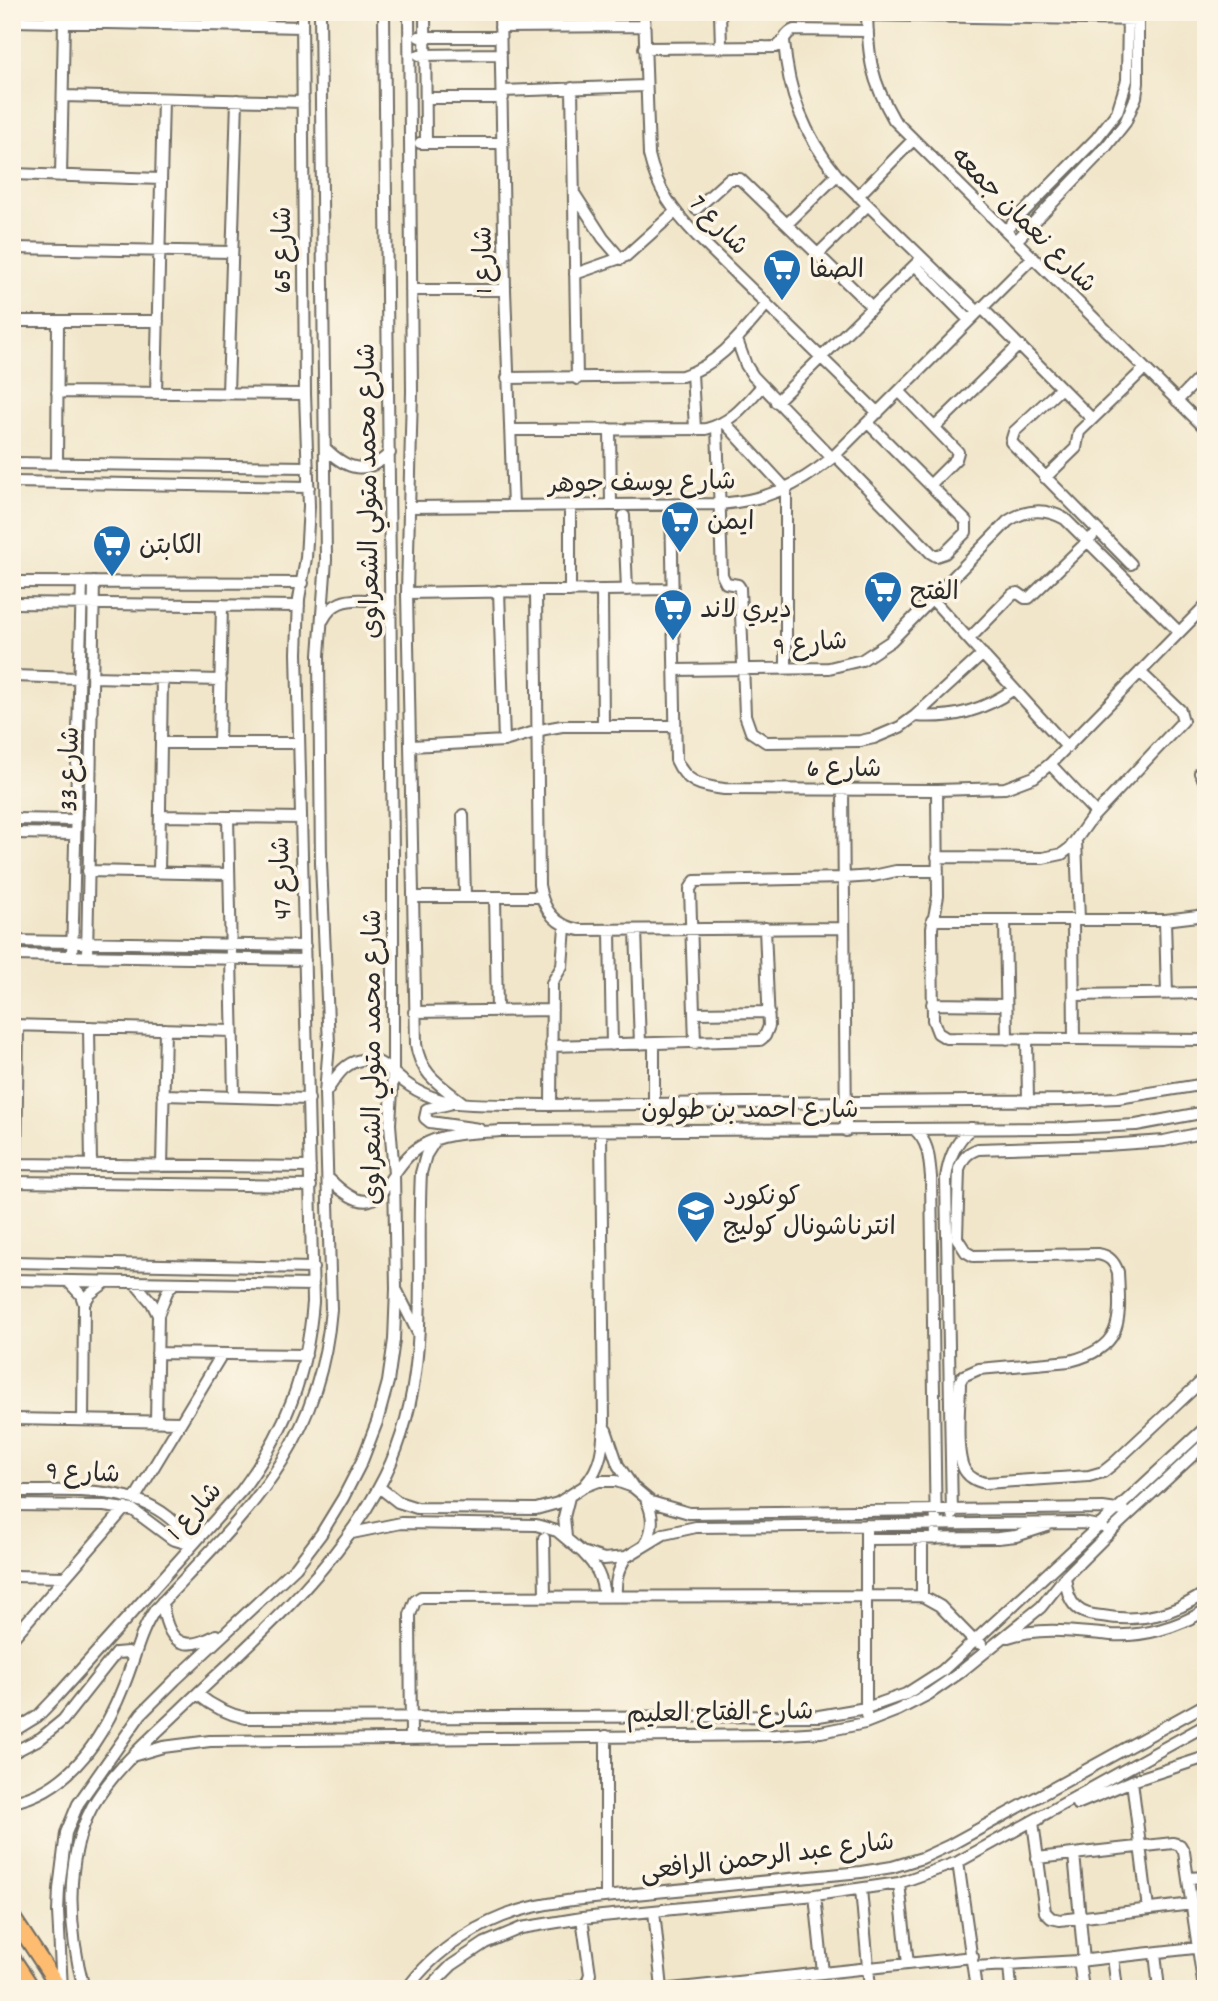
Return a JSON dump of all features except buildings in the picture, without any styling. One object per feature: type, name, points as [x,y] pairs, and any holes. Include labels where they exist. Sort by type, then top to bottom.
[{"type":"highway","points":[[12,1916],[61,1989]]},
{"type":"highway","points":[[12,1957],[33,1989]]},
{"type":"street","name":"شارع 65","points":[[302,12],[305,394],[309,487]]},
{"type":"street","name":"شارع محمد متولي الشعراوى","points":[[12,1802],[50,1788],[79,1764],[98,1738],[113,1712],[146,1623],[253,1503],[288,1454],[310,1409],[322,1369],[330,1319],[325,1093],[329,1044],[322,892],[319,655],[326,560],[320,12]]},
{"type":"street","name":"شارع محمد متولي الشعراوى","points":[[61,1989],[58,1912],[63,1849],[71,1818],[78,1804],[141,1714],[296,1567],[321,1534],[362,1461],[377,1422],[388,1381],[394,1340],[396,1289],[394,1174],[390,1124],[393,1073],[393,856],[384,12]]},
{"type":"street","points":[[409,12],[412,392],[407,593],[414,1012],[416,1044],[421,1066],[436,1083],[462,1102]]},
{"type":"street","points":[[425,12],[426,143]]},
{"type":"street","name":"شارع 1","points":[[500,12],[507,378],[513,506]]},
{"type":"street","points":[[593,12],[593,26]]},
{"type":"street","name":"شارع 7","points":[[644,12],[649,155],[658,185],[675,212],[878,413]]},
{"type":"street","points":[[720,12],[721,47]]},
{"type":"street","points":[[867,14],[1133,16]]},
{"type":"street","name":"شارع نعمان جمعه","points":[[867,14],[872,74],[881,98],[894,120],[1206,429]]},
{"type":"street","points":[[1006,230],[1096,139],[1116,112],[1127,80],[1133,16]]},
{"type":"street","points":[[1016,241],[1106,147],[1125,123],[1139,83],[1133,16]]},
{"type":"street","points":[[12,22],[302,27]]},
{"type":"street","points":[[61,176],[64,22]]},
{"type":"street","points":[[410,38],[593,26],[644,26]]},
{"type":"street","points":[[868,31],[794,30],[787,33],[784,41],[788,77],[796,108],[810,137],[837,175],[919,261],[969,320]]},
{"type":"street","points":[[644,48],[776,47],[784,41]]},
{"type":"street","points":[[409,55],[501,54]]},
{"type":"street","points":[[426,98],[645,86]]},
{"type":"street","points":[[572,88],[578,379]]},
{"type":"street","points":[[62,96],[303,102]]},
{"type":"street","points":[[156,393],[163,99]]},
{"type":"street","points":[[228,393],[237,100]]},
{"type":"street","points":[[858,196],[912,140]]},
{"type":"street","points":[[410,143],[503,143]]},
{"type":"street","points":[[12,174],[161,179]]},
{"type":"street","points":[[787,225],[837,175]]},
{"type":"street","points":[[696,209],[729,179],[737,178],[872,307]]},
{"type":"street","points":[[574,192],[595,227],[621,259]]},
{"type":"street","points":[[818,254],[868,205]]},
{"type":"street","points":[[575,274],[621,259],[675,212]]},
{"type":"street","points":[[12,248],[232,252]]},
{"type":"street","name":"شارع يوسف جوهر","points":[[409,507],[720,504],[760,498],[786,489],[803,480],[834,456],[1033,257]]},
{"type":"street","points":[[776,402],[919,261]]},
{"type":"street","points":[[919,261],[1019,345],[1092,419]]},
{"type":"street","points":[[304,268],[321,269]]},
{"type":"street","points":[[411,290],[505,290]]},
{"type":"street","points":[[507,378],[674,378],[692,373],[707,365],[737,340],[767,304]]},
{"type":"street","points":[[12,321],[158,321]]},
{"type":"street","points":[[57,464],[58,321]]},
{"type":"street","points":[[737,340],[746,365],[761,387],[931,553],[936,556],[945,553],[966,531],[967,523],[867,423]]},
{"type":"street","points":[[935,427],[1019,345]]},
{"type":"street","points":[[1045,478],[1076,448],[1078,433],[1143,369]]},
{"type":"street","points":[[1177,401],[1206,371]]},
{"type":"street","points":[[692,373],[695,429]]},
{"type":"street","points":[[510,429],[695,429],[721,424],[761,387]]},
{"type":"street","points":[[1061,388],[1014,432],[1011,439],[1013,445],[1131,564]]},
{"type":"street","points":[[899,391],[958,454],[930,485]]},
{"type":"street","points":[[57,392],[305,394]]},
{"type":"street","points":[[721,424],[786,489],[786,669]]},
{"type":"street","points":[[721,424],[722,578],[741,590],[743,670],[747,724],[751,732],[766,741],[860,741],[887,733],[915,716],[983,654]]},
{"type":"street","points":[[610,429],[611,505]]},
{"type":"street","points":[[325,448],[345,465],[357,468],[369,467],[390,453]]},
{"type":"street","points":[[12,463],[308,467]]},
{"type":"street","points":[[281,468],[281,488]]},
{"type":"street","points":[[12,482],[309,487]]},
{"type":"street","name":"شارع 47","points":[[309,487],[306,558],[299,606],[297,653],[313,1268]]},
{"type":"street","name":"شارع 6","points":[[671,505],[676,760],[687,778],[696,784],[724,789],[937,790],[1015,785],[1034,777],[1050,764],[1206,605]]},
{"type":"street","points":[[570,506],[570,591]]},
{"type":"street","name":"شارع 9","points":[[674,670],[829,668],[862,660],[891,641],[1008,521],[1021,514],[1044,511],[1059,515],[1179,632]]},
{"type":"street","points":[[624,516],[627,590]]},
{"type":"street","points":[[969,639],[1013,594],[1018,593],[1029,598],[1098,531]]},
{"type":"street","points":[[12,582],[303,583]]},
{"type":"street","name":"شارع 33","points":[[72,956],[82,582]]},
{"type":"street","name":"شارع 33","points":[[87,956],[94,582]]},
{"type":"street","points":[[267,583],[267,606]]},
{"type":"street","points":[[407,593],[673,589]]},
{"type":"street","points":[[601,590],[603,726]]},
{"type":"street","points":[[499,591],[503,741]]},
{"type":"street","points":[[536,591],[541,897],[550,915],[565,927],[580,930],[844,928]]},
{"type":"street","points":[[933,598],[1067,747]]},
{"type":"street","points":[[321,623],[335,604],[353,599],[382,603],[391,620]]},
{"type":"street","points":[[12,603],[299,606]]},
{"type":"street","points":[[219,743],[222,605]]},
{"type":"street","points":[[937,857],[1053,858],[1070,848],[1096,813],[1183,721],[1180,710],[1140,672]]},
{"type":"street","points":[[12,676],[79,678]]},
{"type":"street","points":[[92,677],[220,680]]},
{"type":"street","points":[[159,873],[162,679]]},
{"type":"street","points":[[915,716],[932,718],[967,713],[992,703],[1014,689]]},
{"type":"street","points":[[411,746],[503,741],[562,726],[675,726]]},
{"type":"street","points":[[161,743],[299,743]]},
{"type":"street","points":[[1050,764],[1096,813]]},
{"type":"street","points":[[1206,765],[1200,776],[1206,784]]},
{"type":"street","points":[[843,789],[846,1131]]},
{"type":"street","points":[[937,790],[937,902],[932,920],[932,1004],[934,1024],[938,1032],[946,1038],[1206,1040]]},
{"type":"street","points":[[463,815],[465,897]]},
{"type":"street","points":[[160,816],[301,818]]},
{"type":"street","points":[[228,817],[234,1097]]},
{"type":"street","points":[[12,819],[76,820]]},
{"type":"street","points":[[12,833],[75,834]]},
{"type":"street","points":[[1074,1039],[1076,840]]},
{"type":"street","points":[[393,856],[412,857]]},
{"type":"street","points":[[695,1043],[690,889],[692,883],[698,880],[844,878],[877,876],[896,871],[937,870]]},
{"type":"street","points":[[88,871],[229,874]]},
{"type":"street","points":[[303,891],[322,892]]},
{"type":"street","points":[[413,897],[541,897]]},
{"type":"street","points":[[495,897],[497,1011]]},
{"type":"street","points":[[932,920],[1165,920],[1206,915]]},
{"type":"street","points":[[1005,920],[1006,1038]]},
{"type":"street","points":[[1165,920],[1167,994]]},
{"type":"street","points":[[551,1105],[552,983],[562,966],[565,927]]},
{"type":"street","points":[[551,1046],[760,1040],[768,1031],[769,1012],[765,928]]},
{"type":"street","points":[[636,930],[640,1044]]},
{"type":"street","points":[[610,931],[612,1045]]},
{"type":"street","points":[[12,941],[304,946]]},
{"type":"street","points":[[12,955],[305,960]]},
{"type":"street","points":[[1074,995],[1206,993]]},
{"type":"street","points":[[932,1004],[1006,1005]]},
{"type":"street","points":[[414,1012],[552,1010]]},
{"type":"street","points":[[694,1013],[769,1012]]},
{"type":"street","points":[[232,1031],[15,1026],[14,1164],[310,1167]]},
{"type":"street","points":[[89,1027],[91,1164]]},
{"type":"street","points":[[162,1166],[164,1029]]},
{"type":"street","points":[[1027,1039],[1028,1101]]},
{"type":"street","points":[[654,1044],[654,1104]]},
{"type":"street","name":"شارع احمد بن طولون","points":[[325,1093],[338,1074],[352,1063],[370,1060],[386,1067],[424,1094],[436,1099],[551,1105],[1028,1101],[1118,1098],[1206,1084]]},
{"type":"street","points":[[163,1095],[309,1099]]},
{"type":"street","points":[[462,1102],[430,1107],[425,1111],[425,1118],[430,1122],[500,1131]]},
{"type":"street","name":"شارع احمد بن طولون","points":[[328,1178],[346,1195],[358,1200],[370,1200],[382,1194],[407,1156],[421,1146],[436,1139],[500,1131],[1069,1128],[1136,1125],[1206,1112]]},
{"type":"street","points":[[952,1525],[946,1178],[954,1149],[971,1128]]},
{"type":"street","points":[[914,1129],[921,1135],[927,1147],[931,1177],[936,1539]]},
{"type":"street","points":[[583,1487],[598,1466],[602,1454],[604,1422],[601,1131]]},
{"type":"street","points":[[1206,1132],[1164,1141],[978,1149],[969,1152],[962,1159],[958,1169],[957,1238],[965,1252],[973,1256],[1107,1256],[1116,1265],[1118,1272],[1121,1320],[1106,1343],[1083,1358],[979,1369],[963,1376],[960,1382],[960,1458],[964,1471],[973,1479],[985,1483],[1096,1475],[1113,1464],[1206,1377]]},
{"type":"street","points":[[84,1989],[74,1941],[72,1914],[77,1851],[92,1808],[132,1756],[312,1583],[352,1533],[379,1487],[397,1447],[410,1406],[418,1364],[421,1172],[426,1155],[436,1139]]},
{"type":"street","points":[[12,1182],[311,1186]]},
{"type":"street","points":[[12,1262],[313,1268]]},
{"type":"street","name":"شارع 1","points":[[12,1732],[38,1716],[242,1490],[268,1453],[293,1402],[306,1355],[310,1336],[313,1268]]},
{"type":"street","points":[[12,1280],[313,1285]]},
{"type":"street","points":[[12,1333],[13,1298],[30,1280]]},
{"type":"street","points":[[68,1281],[81,1294],[84,1304],[83,1420]]},
{"type":"street","points":[[84,1304],[97,1287],[106,1282]]},
{"type":"street","points":[[134,1282],[152,1303],[158,1315]]},
{"type":"street","points":[[156,1421],[158,1315],[161,1303],[174,1283]]},
{"type":"street","points":[[396,1289],[419,1335]]},
{"type":"street","points":[[157,1353],[306,1355]]},
{"type":"street","points":[[135,1498],[222,1354]]},
{"type":"street","points":[[12,1419],[181,1422]]},
{"type":"street","points":[[604,1422],[613,1453],[633,1487],[646,1499],[689,1513],[952,1510],[1124,1512]]},
{"type":"street","name":"شارع الفتاح العليم","points":[[132,1756],[186,1742],[332,1738],[775,1735],[821,1732],[865,1723],[929,1694],[1041,1606],[1065,1577],[1111,1531],[1124,1512],[1206,1427]]},
{"type":"street","name":"شارع الفتاح العليم","points":[[197,1694],[211,1706],[246,1718],[819,1716],[866,1709],[906,1693],[942,1671],[1100,1526],[1124,1512],[1206,1443]]},
{"type":"street","points":[[379,1487],[398,1502],[416,1508],[524,1510],[547,1507],[599,1481],[617,1481],[633,1487]]},
{"type":"street","name":"شارع 9","points":[[12,1491],[106,1493],[135,1498],[152,1505],[182,1528],[192,1545]]},
{"type":"street","points":[[566,1537],[564,1517],[569,1497]]},
{"type":"street","points":[[645,1545],[653,1522],[646,1499]]},
{"type":"street","name":"شارع 9","points":[[12,1504],[125,1508],[145,1516],[172,1539],[192,1545]]},
{"type":"street","points":[[12,1639],[125,1508]]},
{"type":"street","points":[[352,1533],[401,1523],[524,1524],[546,1527],[566,1537],[594,1564],[602,1579],[604,1596]]},
{"type":"street","points":[[582,1552],[604,1559],[626,1557],[674,1530],[695,1527],[1083,1523],[1111,1531]]},
{"type":"street","points":[[866,1539],[1016,1536],[1051,1524]]},
{"type":"street","points":[[865,1723],[866,1525]]},
{"type":"street","points":[[544,1538],[545,1596]]},
{"type":"street","points":[[922,1539],[922,1596]]},
{"type":"street","points":[[617,1596],[615,1582],[626,1557]]},
{"type":"street","points":[[296,1567],[312,1583]]},
{"type":"street","points":[[12,1576],[65,1577]]},
{"type":"street","points":[[1065,1577],[1067,1594],[1077,1608],[1086,1613],[1121,1620],[1160,1615],[1179,1608],[1206,1592]]},
{"type":"street","points":[[411,1738],[410,1615],[415,1601],[421,1597],[922,1596],[940,1606],[975,1642],[994,1644],[1022,1632],[1136,1634],[1182,1623],[1206,1610]]},
{"type":"street","points":[[162,1602],[165,1623],[172,1636],[184,1644],[199,1645],[232,1626]]},
{"type":"street","points":[[12,1753],[41,1738],[63,1720],[116,1653],[128,1652],[133,1658],[132,1662]]},
{"type":"street","name":"شارع عبد الرحمن الرافعى","points":[[407,1989],[446,1949],[485,1924],[528,1908],[606,1897],[847,1873],[892,1867],[922,1858],[1206,1704]]},
{"type":"street","points":[[332,1738],[333,1718]]},
{"type":"street","name":"شارع عبد الرحمن الرافعى","points":[[428,1989],[452,1965],[485,1943],[521,1928],[582,1918],[899,1884],[958,1862],[1206,1725]]},
{"type":"street","points":[[606,1736],[606,1897]]},
{"type":"street","name":"شارع عبد الرحمن الرافعى","points":[[1033,1822],[1132,1781],[1206,1757]]},
{"type":"street","points":[[1132,1781],[1148,1909]]},
{"type":"street","points":[[1033,1822],[1045,1912],[1051,1918],[1060,1920],[1192,1904]]},
{"type":"street","points":[[1037,1858],[1172,1843],[1180,1845],[1184,1852],[1202,1948],[1205,1989]]},
{"type":"street","points":[[1074,1854],[1083,1989],[1077,1989]]},
{"type":"street","points":[[958,1862],[976,1989]]},
{"type":"street","points":[[847,1873],[855,1889],[870,1989]]},
{"type":"street","points":[[1188,1878],[1206,1877]]},
{"type":"street","points":[[899,1884],[908,1964]]},
{"type":"street","points":[[815,1895],[823,1973]]},
{"type":"street","points":[[654,1911],[662,1989]]},
{"type":"street","points":[[563,1989],[586,1987],[590,1974],[582,1918]]},
{"type":"street","points":[[671,1989],[780,1983],[823,1973],[908,1964],[974,1962],[1009,1965],[1082,1961],[1202,1948]]},
{"type":"street","points":[[1155,1953],[1159,1989]]},
{"type":"street","points":[[1113,1957],[1117,1989]]},
{"type":"street","points":[[1009,1965],[1011,1989]]},
{"type":"place","name":"الصفا","points":[[782,302]]},
{"type":"place","name":"ايمن","points":[[680,554]]},
{"type":"place","name":"الكابتن","points":[[112,578]]},
{"type":"place","name":"الفتح","points":[[883,624]]},
{"type":"place","name":"ديري لاند","points":[[673,642]]},
{"type":"place","name":"كونكورد انترناشونال كوليج","points":[[696,1244]]}]
